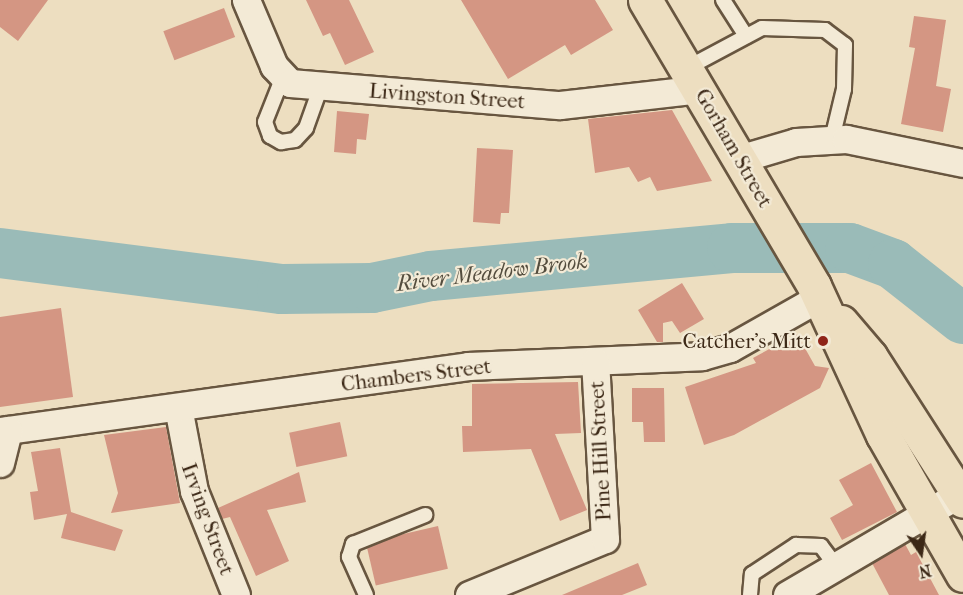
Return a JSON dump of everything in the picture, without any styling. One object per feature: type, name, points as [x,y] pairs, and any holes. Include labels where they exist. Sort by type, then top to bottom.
[{"type":"main road","name":"Gorham Street","points":[[645,0],[742,158],[817,292],[847,363],[926,513],[963,575]]},
{"type":"main road","name":"Gorham Street","points":[[817,292],[870,356],[962,497]]},
{"type":"street","points":[[246,0],[282,79]]},
{"type":"street","name":"Livingston Street","points":[[282,79],[321,86],[560,105],[694,78]]},
{"type":"street","points":[[742,158],[796,142],[832,139],[963,163]]},
{"type":"street","name":"Chambers Street","points":[[4,430],[468,366],[682,357],[730,348],[817,292]]},
{"type":"street","name":"Pine Hill Street","points":[[469,595],[605,539],[595,361]]},
{"type":"street","name":"Irving Street","points":[[178,407],[194,491],[236,595]]},
{"type":"street","points":[[0,463],[4,430]]},
{"type":"street","points":[[787,595],[926,513],[962,497]]},
{"type":"lane","points":[[723,0],[746,36]]},
{"type":"lane","points":[[694,78],[746,36],[762,28],[825,30],[845,45],[844,89],[832,139]]},
{"type":"lane","points":[[282,79],[265,122],[270,136],[281,142],[295,140],[306,128],[321,86]]},
{"type":"lane","points":[[366,595],[349,557],[353,544],[425,515]]},
{"type":"lane","points":[[750,595],[752,574],[796,544],[821,546],[836,567]]},
{"type":"building","points":[[0,0],[48,0],[18,41],[0,27]]},
{"type":"building","points":[[306,0],[349,0],[374,52],[345,65],[330,33],[323,36]]},
{"type":"building","points":[[461,0],[595,0],[613,30],[571,55],[565,45],[508,79]]},
{"type":"building","points":[[224,8],[235,37],[174,60],[163,31]]},
{"type":"building","points":[[914,16],[946,20],[936,86],[951,89],[943,132],[901,124],[915,48],[909,47]]},
{"type":"building","points":[[672,110],[712,181],[657,191],[650,177],[638,182],[629,167],[595,173],[588,119]]},
{"type":"building","points":[[337,111],[369,114],[366,140],[357,139],[356,154],[334,152]]},
{"type":"building","points":[[477,148],[513,150],[509,213],[501,213],[500,224],[473,222]]},
{"type":"building","points":[[682,283],[704,319],[680,333],[672,321],[663,323],[663,342],[657,342],[638,310]]},
{"type":"building","points":[[61,308],[73,397],[0,407],[0,317]]},
{"type":"building","points":[[797,334],[815,366],[829,368],[820,388],[734,435],[704,445],[685,387],[756,363],[753,358]]},
{"type":"building","points":[[578,382],[581,433],[555,434],[587,510],[560,521],[531,449],[463,452],[462,426],[472,426],[472,384]]},
{"type":"building","points":[[632,388],[664,388],[665,442],[644,442],[643,422],[632,422]]},
{"type":"building","points":[[340,422],[347,456],[296,467],[289,433]]},
{"type":"building","points":[[166,427],[180,503],[111,513],[118,493],[104,435]]},
{"type":"building","points":[[60,448],[71,512],[123,530],[115,551],[61,538],[67,514],[34,520],[30,492],[38,491],[31,452]]},
{"type":"building","points":[[871,463],[897,512],[842,540],[830,518],[853,505],[839,480]]},
{"type":"building","points":[[299,472],[306,502],[267,510],[289,561],[256,576],[230,517],[222,519],[218,508]]},
{"type":"building","points":[[438,526],[448,569],[376,586],[366,543]]},
{"type":"building","points":[[905,544],[911,555],[916,552],[939,595],[889,595],[872,563]]},
{"type":"building","points":[[638,563],[647,585],[622,595],[562,595]]},
{"type":"waterway","name":"River Meadow Brook","points":[[0,253],[282,289],[372,288],[431,276],[732,248],[850,248],[893,264],[963,319]]},
{"type":"place","name":"Catcher's Mitt","points":[[823,341]]}]
